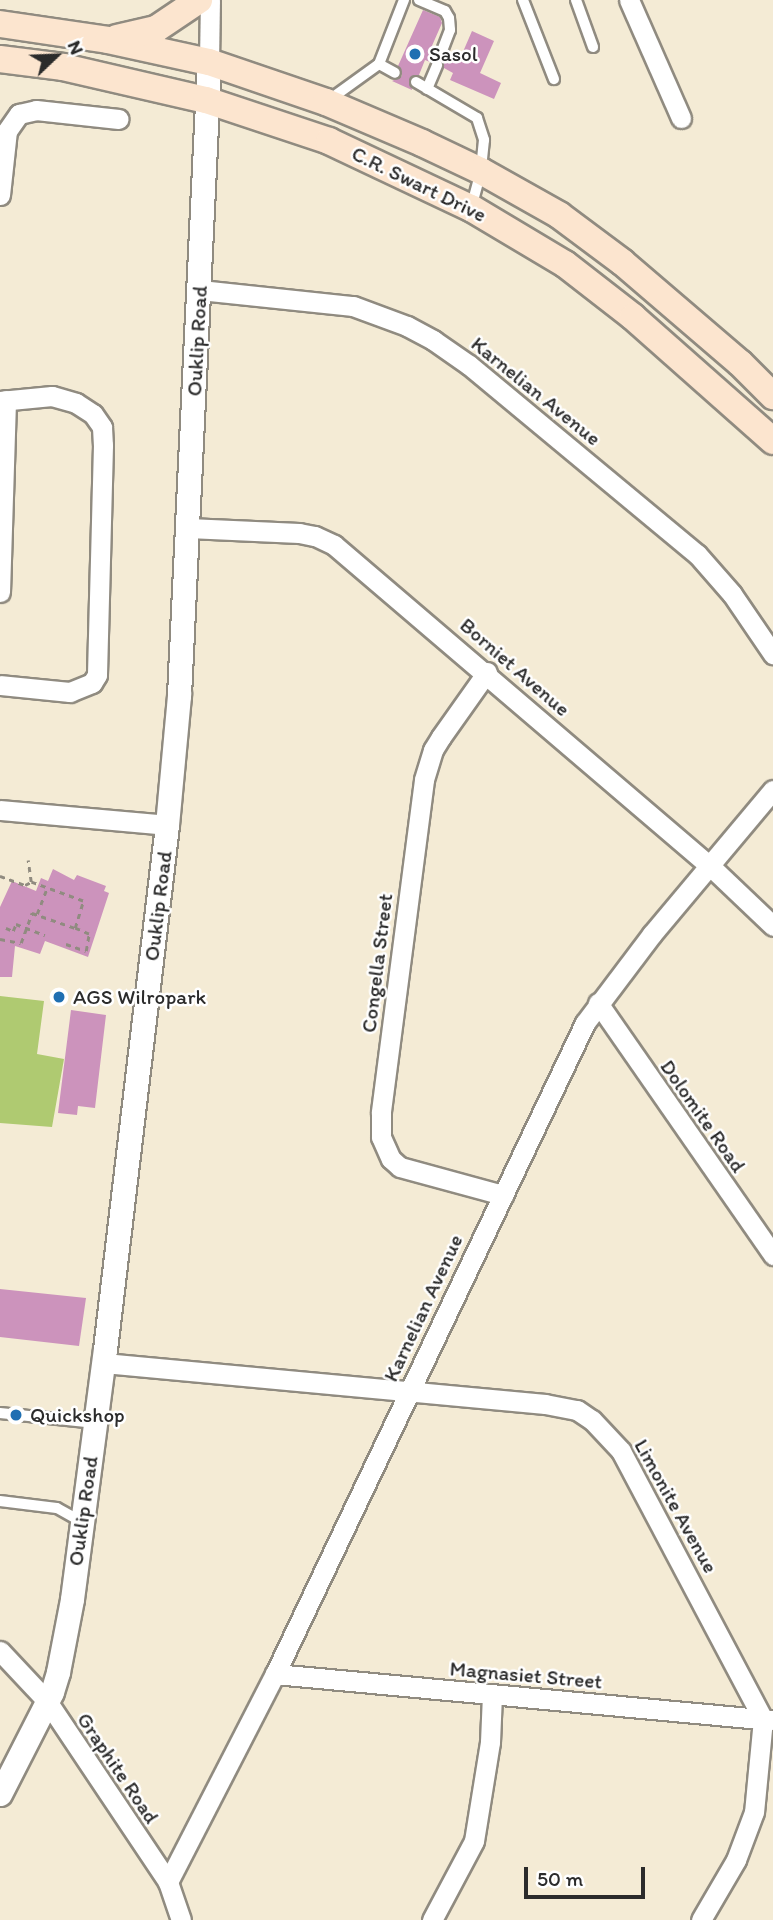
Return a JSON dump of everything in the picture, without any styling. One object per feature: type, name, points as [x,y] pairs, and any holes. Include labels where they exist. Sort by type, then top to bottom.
[{"type":"main road","points":[[108,40],[156,29],[199,0]]},
{"type":"main road","name":"C.R. Swart Drive","points":[[0,24],[108,40],[209,62],[326,102],[481,171],[559,215],[622,261],[740,363],[773,396]]},
{"type":"main road","name":"C.R. Swart Drive","points":[[0,59],[63,67],[206,100],[329,141],[471,208],[565,264],[633,317],[773,441]]},
{"type":"street","name":"Ouklip Road","points":[[0,1794],[47,1701],[58,1672],[104,1363],[167,825],[188,528],[210,0]]},
{"type":"street","points":[[629,0],[681,118]]},
{"type":"street","points":[[0,195],[7,131],[19,114],[36,110],[119,119]]},
{"type":"street","name":"Karnelian Avenue","points":[[200,290],[354,306],[407,326],[433,340],[469,365],[697,554],[732,594],[773,654]]},
{"type":"street","points":[[0,592],[3,400],[52,396],[76,403],[93,414],[102,428],[97,675],[92,683],[70,692],[0,685]]},
{"type":"street","name":"Borniet Avenue","points":[[188,528],[299,533],[324,539],[487,672],[709,864],[773,926]]},
{"type":"street","name":"Congella Street","points":[[487,672],[433,750],[424,780],[381,1113],[381,1137],[391,1159],[400,1167],[503,1195]]},
{"type":"street","name":"Karnelian Avenue","points":[[168,1882],[275,1674],[547,1099],[598,1003],[709,864],[773,790]]},
{"type":"street","points":[[0,810],[167,825]]},
{"type":"street","name":"Dolomite Road","points":[[598,1003],[773,1255]]},
{"type":"street","name":"Limonite Avenue","points":[[104,1363],[565,1407],[592,1420],[621,1451],[768,1720]]},
{"type":"street","name":"Graphite Road","points":[[0,1651],[47,1701],[168,1882],[181,1920]]},
{"type":"street","name":"Magnasiet Street","points":[[275,1674],[768,1720]]},
{"type":"street","points":[[432,1920],[474,1841],[490,1742],[492,1695]]},
{"type":"street","points":[[701,1920],[736,1860],[754,1812],[768,1720]]},
{"type":"lane","points":[[326,102],[379,64],[404,0]]},
{"type":"lane","points":[[419,0],[444,11],[449,18],[450,30],[442,53]]},
{"type":"lane","points":[[523,0],[554,79]]},
{"type":"lane","points":[[576,0],[593,47]]},
{"type":"lane","points":[[379,64],[395,73]]},
{"type":"lane","points":[[427,89],[437,65]]},
{"type":"lane","points":[[416,82],[477,118],[484,139],[481,171],[471,208]]},
{"type":"lane","points":[[0,1413],[95,1423]]},
{"type":"lane","points":[[0,1501],[57,1508],[82,1522]]},
{"type":"path","points":[[29,860],[31,882]]},
{"type":"path","points":[[0,876],[26,885],[31,882]]},
{"type":"path","points":[[31,882],[83,901],[75,928]]},
{"type":"path","points":[[37,915],[47,888]]},
{"type":"path","points":[[0,939],[21,943],[32,913],[89,934],[86,950],[66,944]]},
{"type":"path","points":[[6,928],[13,932],[16,923],[45,935]]},
{"type":"green space","points":[[0,996],[44,1001],[37,1054],[64,1059],[52,1127],[0,1123]]},
{"type":"building","points":[[423,10],[440,17],[442,23],[431,48],[435,58],[430,62],[425,60],[419,75],[410,78],[412,90],[392,81],[402,76],[398,66]]},
{"type":"building","points":[[472,31],[494,41],[480,73],[501,83],[494,99],[450,80],[453,73],[444,68],[443,60],[448,56],[459,61]]},
{"type":"building","name":"AGS Wilropark","points":[[53,869],[74,880],[77,875],[106,886],[104,891],[109,893],[88,957],[45,941],[40,954],[15,946],[12,977],[0,977],[0,907],[12,881],[36,891],[41,878],[48,881]]},
{"type":"building","points":[[71,1010],[106,1015],[95,1108],[78,1106],[77,1115],[58,1113]]},
{"type":"building","points":[[0,1289],[86,1298],[79,1346],[0,1337]]},
{"type":"place","name":"Sasol","points":[[415,54]]},
{"type":"place","name":"AGS Wilropark","points":[[59,997]]},
{"type":"place","name":"Quickshop","points":[[16,1415]]}]
